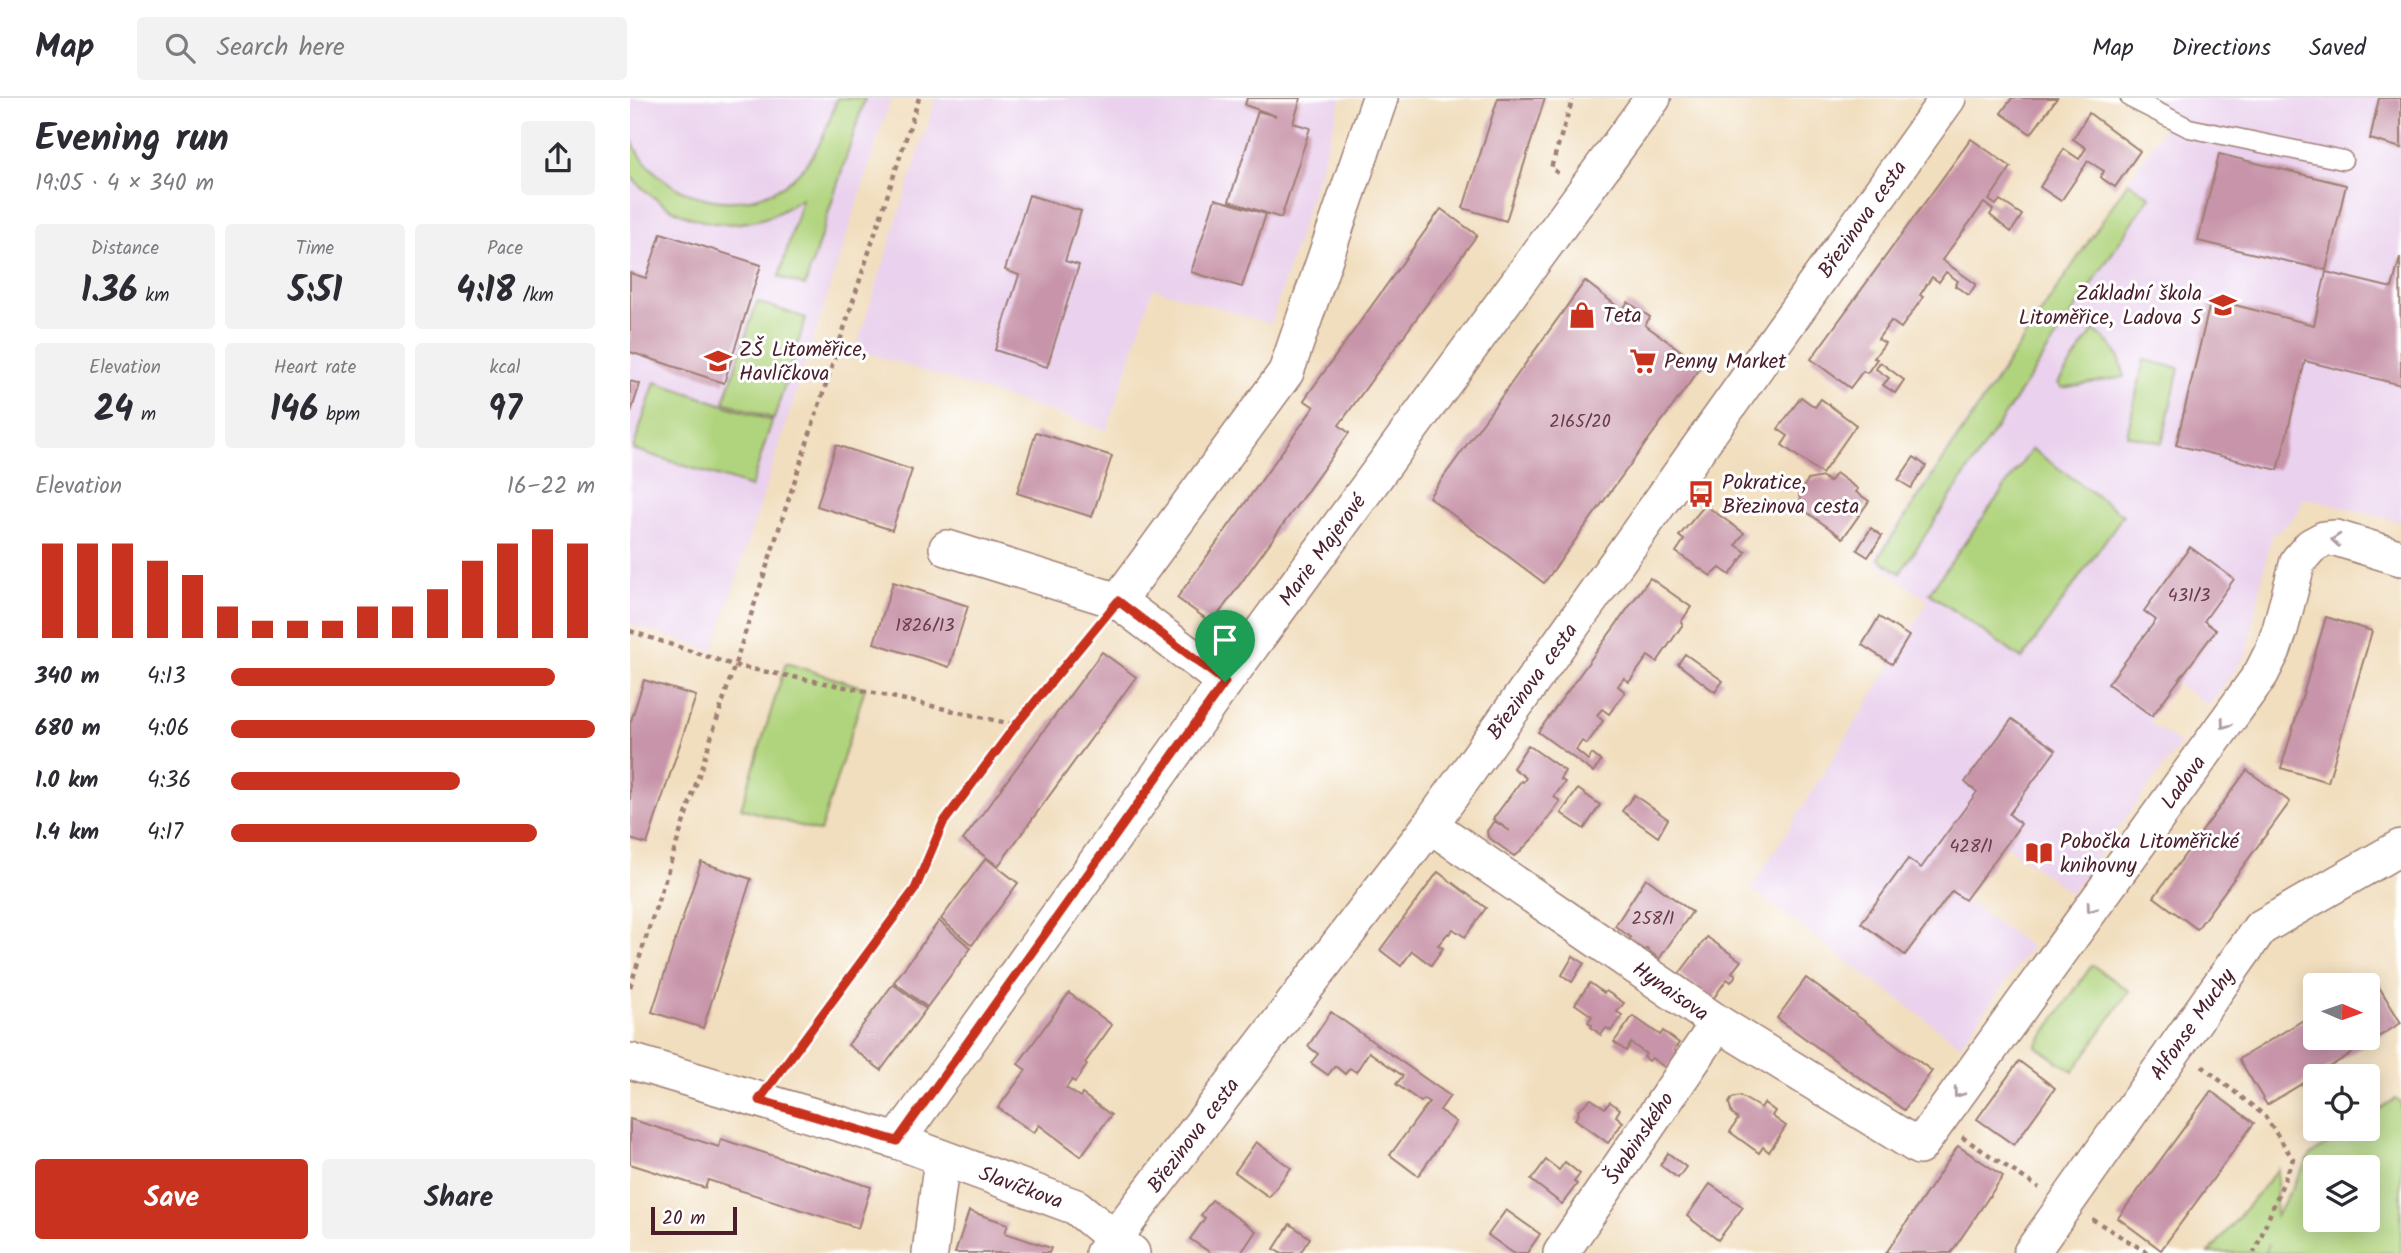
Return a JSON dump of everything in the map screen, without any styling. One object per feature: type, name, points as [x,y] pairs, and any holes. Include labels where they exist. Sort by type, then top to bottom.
[{"type":"street","points":[[1118,601],[1286,372],[1380,98]]},
{"type":"street","name":"Marie Majerové","points":[[897,1141],[1225,682],[1653,98]]},
{"type":"street","name":"Březinova cesta","points":[[1116,1248],[1430,825],[1948,98]]},
{"type":"street","name":"Ladova","points":[[1919,1147],[2261,674],[2277,640],[2298,561],[2311,546],[2324,539],[2336,538],[2401,558]]},
{"type":"street","points":[[947,548],[1118,601],[1225,682]]},
{"type":"street","name":"Hynaisova","points":[[1430,825],[1718,1023],[1919,1147]]},
{"type":"street","name":"Alfonse Muchy","points":[[2031,1253],[2260,928],[2401,847]]},
{"type":"street","name":"Švabinského","points":[[1561,1253],[1718,1023]]},
{"type":"street","name":"Slavíčkova","points":[[630,1061],[897,1141],[1076,1207],[1116,1248]]},
{"type":"street","points":[[930,1253],[942,1158]]},
{"type":"street","points":[[2059,1253],[2064,1204]]},
{"type":"lane","points":[[2130,98],[2189,128],[2343,160]]},
{"type":"path","points":[[630,987],[919,98]]},
{"type":"path","points":[[1573,98],[1551,168],[1586,189]]},
{"type":"path","points":[[759,1100],[915,889],[943,823],[1016,725],[1118,601]]},
{"type":"path","points":[[630,631],[736,666],[861,690],[1016,725]]},
{"type":"path","points":[[2176,1046],[2265,1116],[2294,1159],[2254,1253]]},
{"type":"path","points":[[1961,1137],[2030,1182]]},
{"type":"path","points":[[2064,1204],[2148,1253]]},
{"type":"shaded area","name":"ZŠ Litoměřice, Havlíčkova","points":[[630,98],[891,98],[713,651],[630,624]]},
{"type":"shaded area","points":[[936,98],[1342,98],[1271,324],[1153,288],[1107,430],[856,349]]},
{"type":"shaded area","points":[[2148,98],[2401,98],[2401,522],[2303,497],[2299,511],[2278,533],[2272,532],[2246,655],[2209,706],[2177,683],[2149,722],[2180,744],[2071,893],[2005,845],[1965,900],[2031,947],[1960,1045],[1751,889],[1892,664],[1928,601],[1873,560],[2173,114]]},
{"type":"green space","points":[[837,98],[865,98],[805,286],[779,277],[802,199],[768,217],[748,222],[710,222],[693,218],[660,202],[630,176],[630,136],[642,158],[659,175],[679,189],[701,198],[725,201],[749,199],[772,192],[793,178],[809,161],[825,131]]},
{"type":"green space","points":[[2128,182],[2150,196],[1900,573],[1878,558]]},
{"type":"green space","points":[[757,302],[806,318],[774,419],[724,402]]},
{"type":"green space","points":[[2094,330],[2115,350],[2124,377],[2062,388],[2058,383]]},
{"type":"green space","points":[[2144,360],[2179,368],[2162,443],[2127,435]]},
{"type":"green space","points":[[655,382],[772,421],[751,487],[633,449]]},
{"type":"green space","points":[[2032,449],[2123,515],[2022,659],[1929,593]]},
{"type":"green space","points":[[786,663],[865,688],[820,832],[741,808]]},
{"type":"green space","points":[[2092,965],[2129,991],[2073,1072],[2036,1046]]},
{"type":"green space","points":[[2395,1099],[2401,1103],[2401,1253],[2266,1253],[2268,1244],[2265,1253],[2209,1253],[2278,1169],[2275,1218],[2303,1169],[2303,1232],[2380,1232],[2380,1155],[2311,1155],[2332,1141],[2380,1141],[2380,1109]]},
{"type":"building","points":[[1247,98],[1301,98],[1293,123],[1310,128],[1281,218],[1229,201],[1258,111],[1276,116],[1245,105]]},
{"type":"building","points":[[1498,98],[1545,98],[1506,221],[1463,208]]},
{"type":"building","points":[[2012,98],[2057,98],[2031,134],[2001,113]]},
{"type":"building","points":[[2379,98],[2401,98],[2401,148],[2370,139]]},
{"type":"building","points":[[2089,113],[2140,151],[2115,187],[2100,177],[2104,171],[2088,161],[2061,201],[2040,187],[2064,149],[2079,159],[2086,148],[2073,139]]},
{"type":"building","points":[[1971,139],[2011,167],[1989,200],[1996,205],[2000,200],[2022,215],[2011,232],[1990,215],[1993,210],[1984,203],[1942,260],[1976,284],[1969,295],[1955,286],[1958,281],[1946,272],[1939,282],[1932,277],[1920,295],[1923,297],[1901,328],[1891,321],[1878,339],[1885,343],[1874,358],[1877,359],[1867,373],[1863,371],[1850,388],[1811,359]]},
{"type":"building","points":[[2219,154],[2346,185],[2326,270],[2198,241]]},
{"type":"building","points":[[1029,195],[1081,211],[1065,261],[1079,265],[1047,367],[995,350],[1019,275],[1005,270]]},
{"type":"building","points":[[1215,199],[1266,214],[1242,287],[1191,272]]},
{"type":"building","points":[[1441,209],[1477,235],[1339,425],[1349,433],[1212,623],[1177,598],[1314,407],[1304,400]]},
{"type":"building","points":[[661,233],[761,265],[724,383],[630,352],[630,273],[646,278]]},
{"type":"building","points":[[2400,257],[2401,385],[2305,361],[2278,470],[2176,445],[2211,299],[2314,325],[2326,272],[2392,288]]},
{"type":"building","points":[[1585,281],[1622,310],[1628,302],[1650,317],[1645,325],[1702,366],[1544,583],[1429,497]]},
{"type":"building","points":[[1880,362],[1904,380],[1895,393],[1883,385],[1889,378],[1876,369]]},
{"type":"building","points":[[630,381],[640,384],[631,412],[630,412]]},
{"type":"building","points":[[1801,397],[1815,407],[1821,399],[1856,425],[1822,474],[1782,445],[1788,436],[1778,429]]},
{"type":"building","points":[[1036,432],[1112,456],[1092,517],[1017,493]]},
{"type":"building","points":[[836,445],[912,470],[892,530],[817,506]]},
{"type":"building","points":[[1914,457],[1926,466],[1911,488],[1898,480]]},
{"type":"building","points":[[1836,473],[1869,501],[1843,538],[1801,508],[1799,493],[1808,480],[1823,477],[1829,482]]},
{"type":"building","points":[[1705,505],[1744,533],[1736,545],[1746,552],[1730,575],[1720,568],[1711,576],[1676,552],[1684,540],[1679,536]]},
{"type":"building","points":[[1871,528],[1882,536],[1868,557],[1857,550]]},
{"type":"building","points":[[2190,547],[2234,579],[2204,621],[2216,630],[2152,716],[2108,684],[2156,620],[2144,611]]},
{"type":"building","points":[[1650,578],[1691,607],[1681,622],[1683,624],[1657,662],[1648,656],[1629,682],[1624,678],[1618,686],[1625,692],[1609,714],[1602,709],[1597,715],[1603,721],[1587,744],[1582,741],[1576,750],[1588,760],[1592,754],[1601,761],[1593,772],[1538,732]]},
{"type":"building","points":[[893,582],[968,606],[949,667],[874,643]]},
{"type":"building","points":[[1879,617],[1909,636],[1892,664],[1862,645]]},
{"type":"building","points":[[2326,617],[2372,631],[2328,782],[2281,768]]},
{"type":"building","points":[[1102,652],[1136,677],[998,866],[963,840]]},
{"type":"building","points":[[1685,654],[1723,681],[1715,692],[1678,664]]},
{"type":"building","points":[[644,680],[696,696],[647,844],[630,839],[630,724]]},
{"type":"building","points":[[2012,719],[2056,750],[2009,814],[2021,824],[2006,845],[1965,900],[1952,891],[1905,955],[1861,923],[1908,859],[1921,868],[1977,792],[1965,782]]},
{"type":"building","points":[[1528,745],[1565,771],[1560,779],[1565,782],[1554,797],[1560,801],[1537,834],[1514,856],[1488,837],[1487,831],[1494,821],[1510,831],[1493,819],[1526,778],[1513,768]]},
{"type":"building","points":[[2247,770],[2290,802],[2197,929],[2154,897]]},
{"type":"building","points":[[1578,789],[1600,805],[1584,829],[1561,813]]},
{"type":"building","points":[[1634,795],[1668,819],[1658,837],[1622,811]]},
{"type":"building","points":[[986,858],[1018,883],[972,945],[941,919]]},
{"type":"building","points":[[701,862],[751,879],[703,1028],[652,1012]]},
{"type":"building","points":[[1438,872],[1486,908],[1465,937],[1453,929],[1448,933],[1438,945],[1443,948],[1431,965],[1412,951],[1401,966],[1380,950]]},
{"type":"building","points":[[1646,878],[1692,912],[1659,959],[1647,949],[1639,951],[1632,946],[1630,937],[1615,926]]},
{"type":"building","points":[[939,921],[971,948],[927,1007],[894,982]]},
{"type":"building","points":[[1707,937],[1741,961],[1732,972],[1736,975],[1731,982],[1727,979],[1713,999],[1679,974]]},
{"type":"building","points":[[1573,956],[1584,963],[1572,982],[1562,975]]},
{"type":"building","points":[[1806,978],[1932,1071],[1904,1110],[1777,1018]]},
{"type":"building","points":[[1590,983],[1624,1003],[1617,1012],[1622,1015],[1611,1031],[1606,1028],[1601,1035],[1588,1022],[1592,1016],[1575,1004]]},
{"type":"building","points":[[893,984],[926,1009],[881,1070],[848,1045]]},
{"type":"building","points":[[2380,988],[2401,1023],[2380,1036]]},
{"type":"building","points":[[1069,993],[1112,1025],[1075,1082],[1072,1080],[1066,1088],[1080,1097],[1082,1094],[1111,1115],[1081,1156],[1039,1125],[1034,1133],[998,1108],[1026,1070],[1018,1064]]},
{"type":"building","points":[[1331,1012],[1450,1096],[1440,1110],[1456,1122],[1418,1176],[1390,1155],[1429,1102],[1424,1099],[1421,1102],[1396,1084],[1403,1076],[1369,1052],[1356,1072],[1350,1068],[1345,1074],[1335,1066],[1328,1075],[1311,1063],[1318,1054],[1308,1046]]},
{"type":"building","points":[[1633,1016],[1660,1035],[1663,1031],[1679,1043],[1674,1050],[1679,1054],[1667,1069],[1652,1058],[1649,1061],[1644,1057],[1646,1054],[1631,1043],[1626,1051],[1614,1042]]},
{"type":"building","points":[[2303,1020],[2303,1050],[2357,1050],[2334,1064],[2303,1064],[2303,1083],[2267,1105],[2239,1059]]},
{"type":"building","points":[[2019,1061],[2055,1088],[2014,1145],[1977,1119]]},
{"type":"building","points":[[2211,1091],[2254,1123],[2161,1250],[2118,1218]]},
{"type":"building","points":[[1740,1096],[1761,1108],[1764,1103],[1775,1111],[1772,1116],[1786,1126],[1769,1152],[1763,1147],[1759,1153],[1730,1132],[1738,1119],[1732,1114],[1729,1103],[1732,1098]]},
{"type":"building","points":[[1591,1099],[1605,1108],[1610,1102],[1620,1109],[1616,1116],[1623,1122],[1608,1143],[1575,1119],[1579,1114],[1578,1110]]},
{"type":"building","points":[[630,1119],[719,1147],[721,1139],[871,1187],[858,1228],[708,1180],[705,1188],[630,1164]]},
{"type":"building","points":[[1256,1142],[1291,1168],[1269,1197],[1235,1172]]},
{"type":"building","points":[[1958,1146],[2003,1176],[1951,1253],[1886,1253]]},
{"type":"building","points":[[1668,1153],[1686,1167],[1678,1178],[1660,1165]]},
{"type":"building","points":[[1546,1160],[1559,1170],[1565,1162],[1580,1174],[1574,1182],[1577,1184],[1562,1204],[1531,1180]]},
{"type":"building","points":[[1710,1184],[1743,1207],[1718,1240],[1687,1216]]},
{"type":"building","points":[[1212,1200],[1256,1231],[1241,1253],[1211,1253],[1190,1239],[1205,1218],[1201,1215]]},
{"type":"building","points":[[1506,1210],[1540,1234],[1527,1253],[1513,1253],[1488,1235]]},
{"type":"building","points":[[969,1211],[1008,1224],[1005,1233],[1051,1248],[1049,1253],[955,1253]]},
{"type":"building","points":[[1290,1224],[1310,1238],[1300,1253],[1280,1253],[1274,1249]]},
{"type":"place","name":"Základní škola Litoměřice, Ladova 5","points":[[2223,305]]},
{"type":"place","name":"Teta","points":[[1582,315]]},
{"type":"place","name":"ZŠ Litoměřice, Havlíčkova","points":[[718,361]]},
{"type":"place","name":"Penny Market","points":[[1643,361]]},
{"type":"place","name":"Pokratice, Březinova cesta","points":[[1701,494]]},
{"type":"place","name":"Pobočka Litoměřické knihovny","points":[[2039,853]]},
{"type":"route","points":[[1118,601],[1225,682],[897,1141],[759,1100],[915,889],[943,823],[1016,725],[1118,601]]}]
